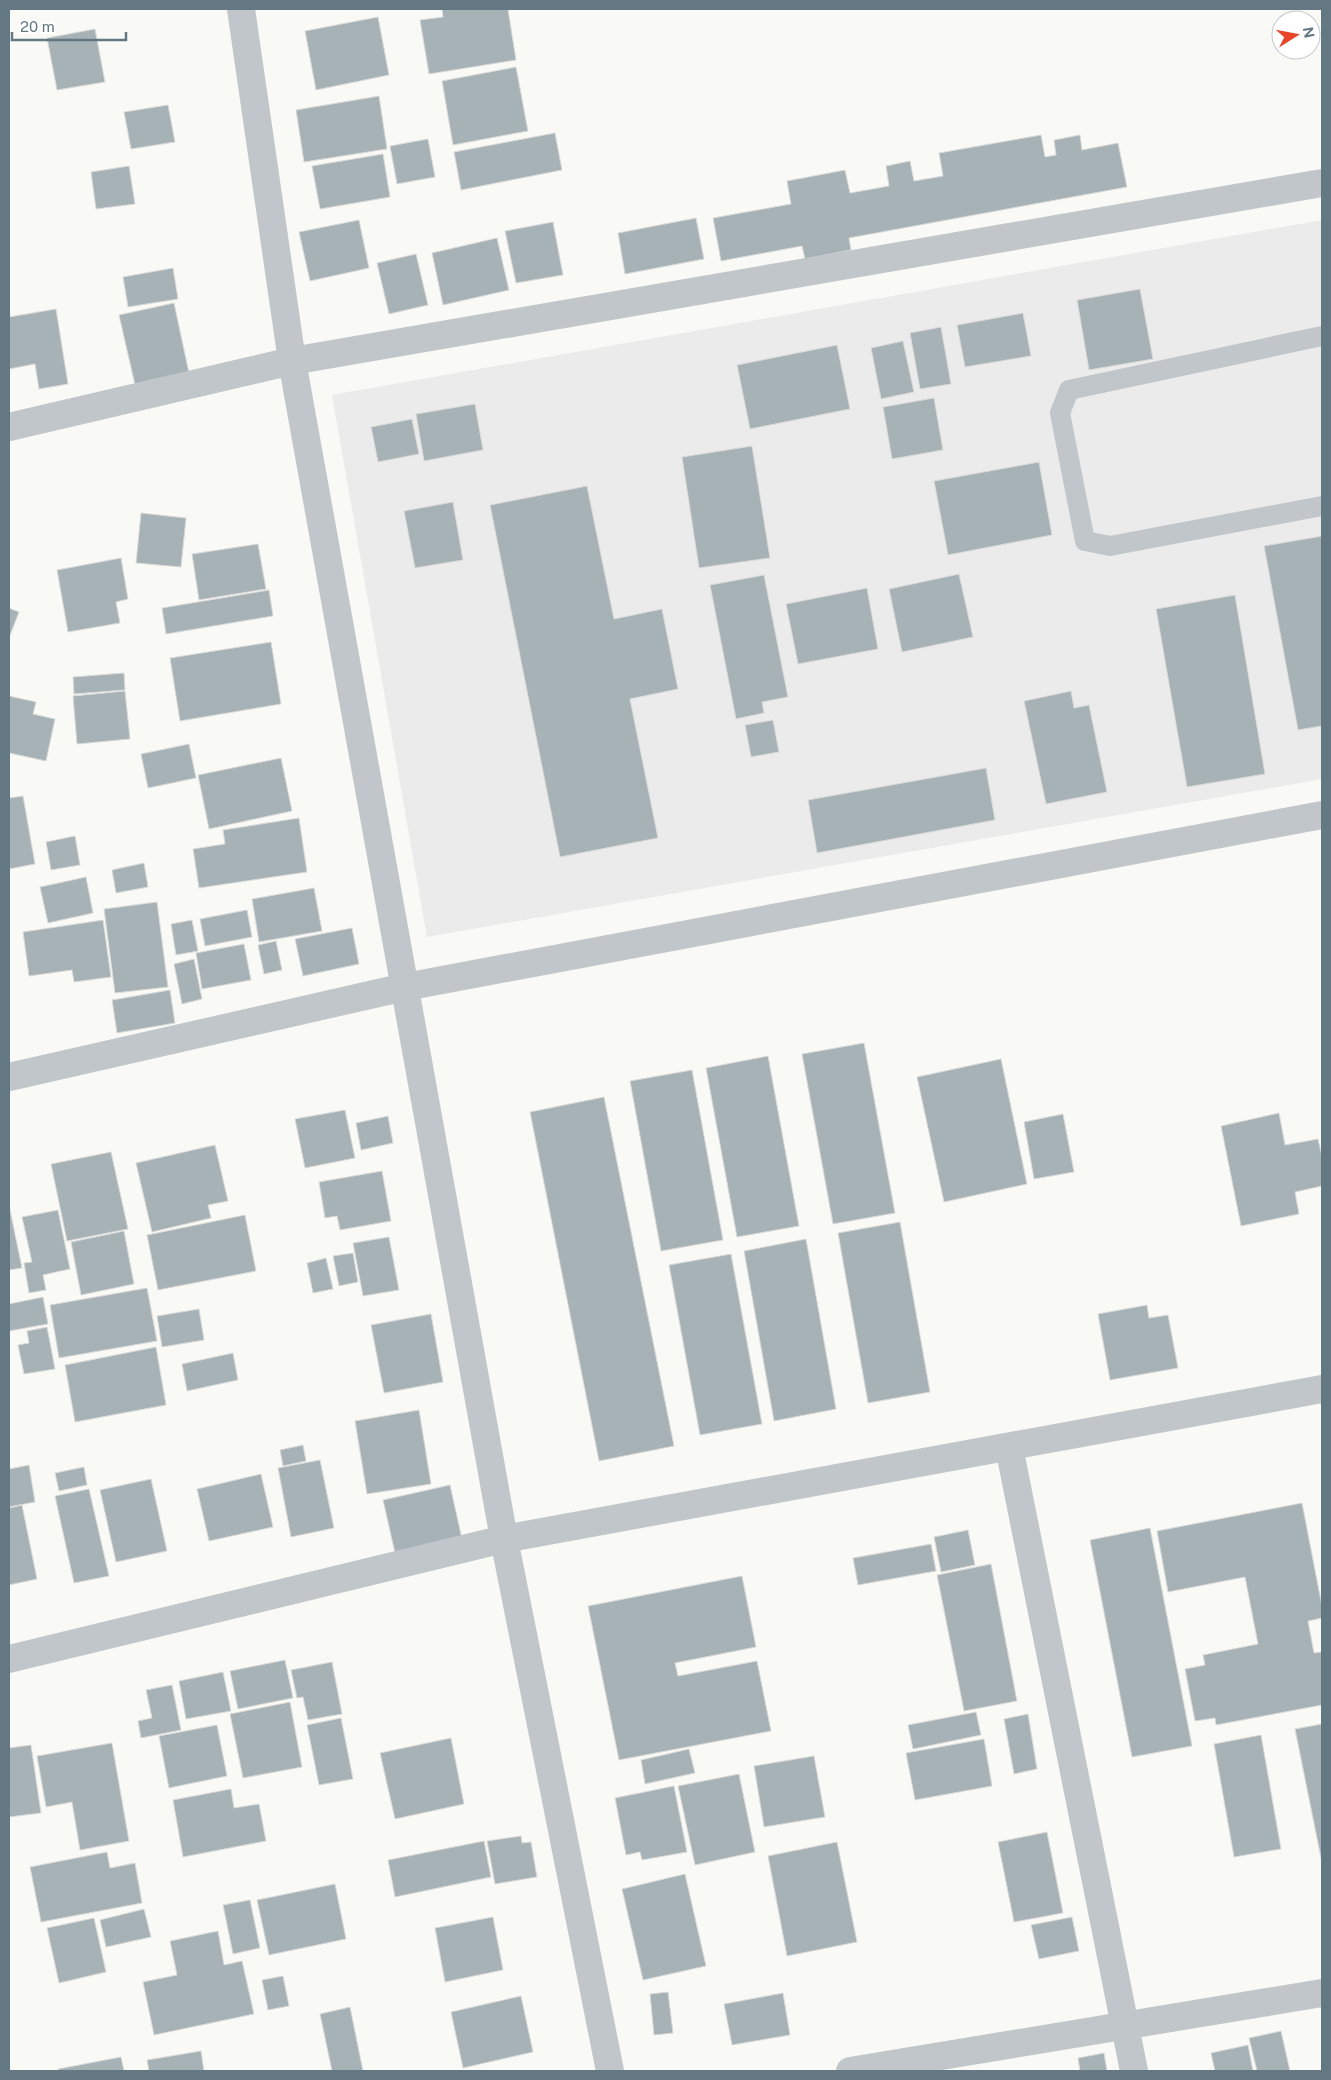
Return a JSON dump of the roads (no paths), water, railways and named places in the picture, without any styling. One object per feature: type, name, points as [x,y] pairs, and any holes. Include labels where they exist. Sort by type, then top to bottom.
[{"type":"street","points":[[241,9],[292,362],[504,1539],[610,2071]]},
{"type":"street","points":[[9,427],[292,362],[1322,183]]},
{"type":"street","points":[[9,1077],[405,987],[1322,815]]},
{"type":"street","points":[[9,1659],[504,1539],[1322,1389]]},
{"type":"street","points":[[1008,1447],[1134,2071]]},
{"type":"street","points":[[850,2071],[1322,1993]]},
{"type":"lane","points":[[1322,336],[1069,390],[1060,414],[1085,541],[1110,546],[1322,506]]}]
